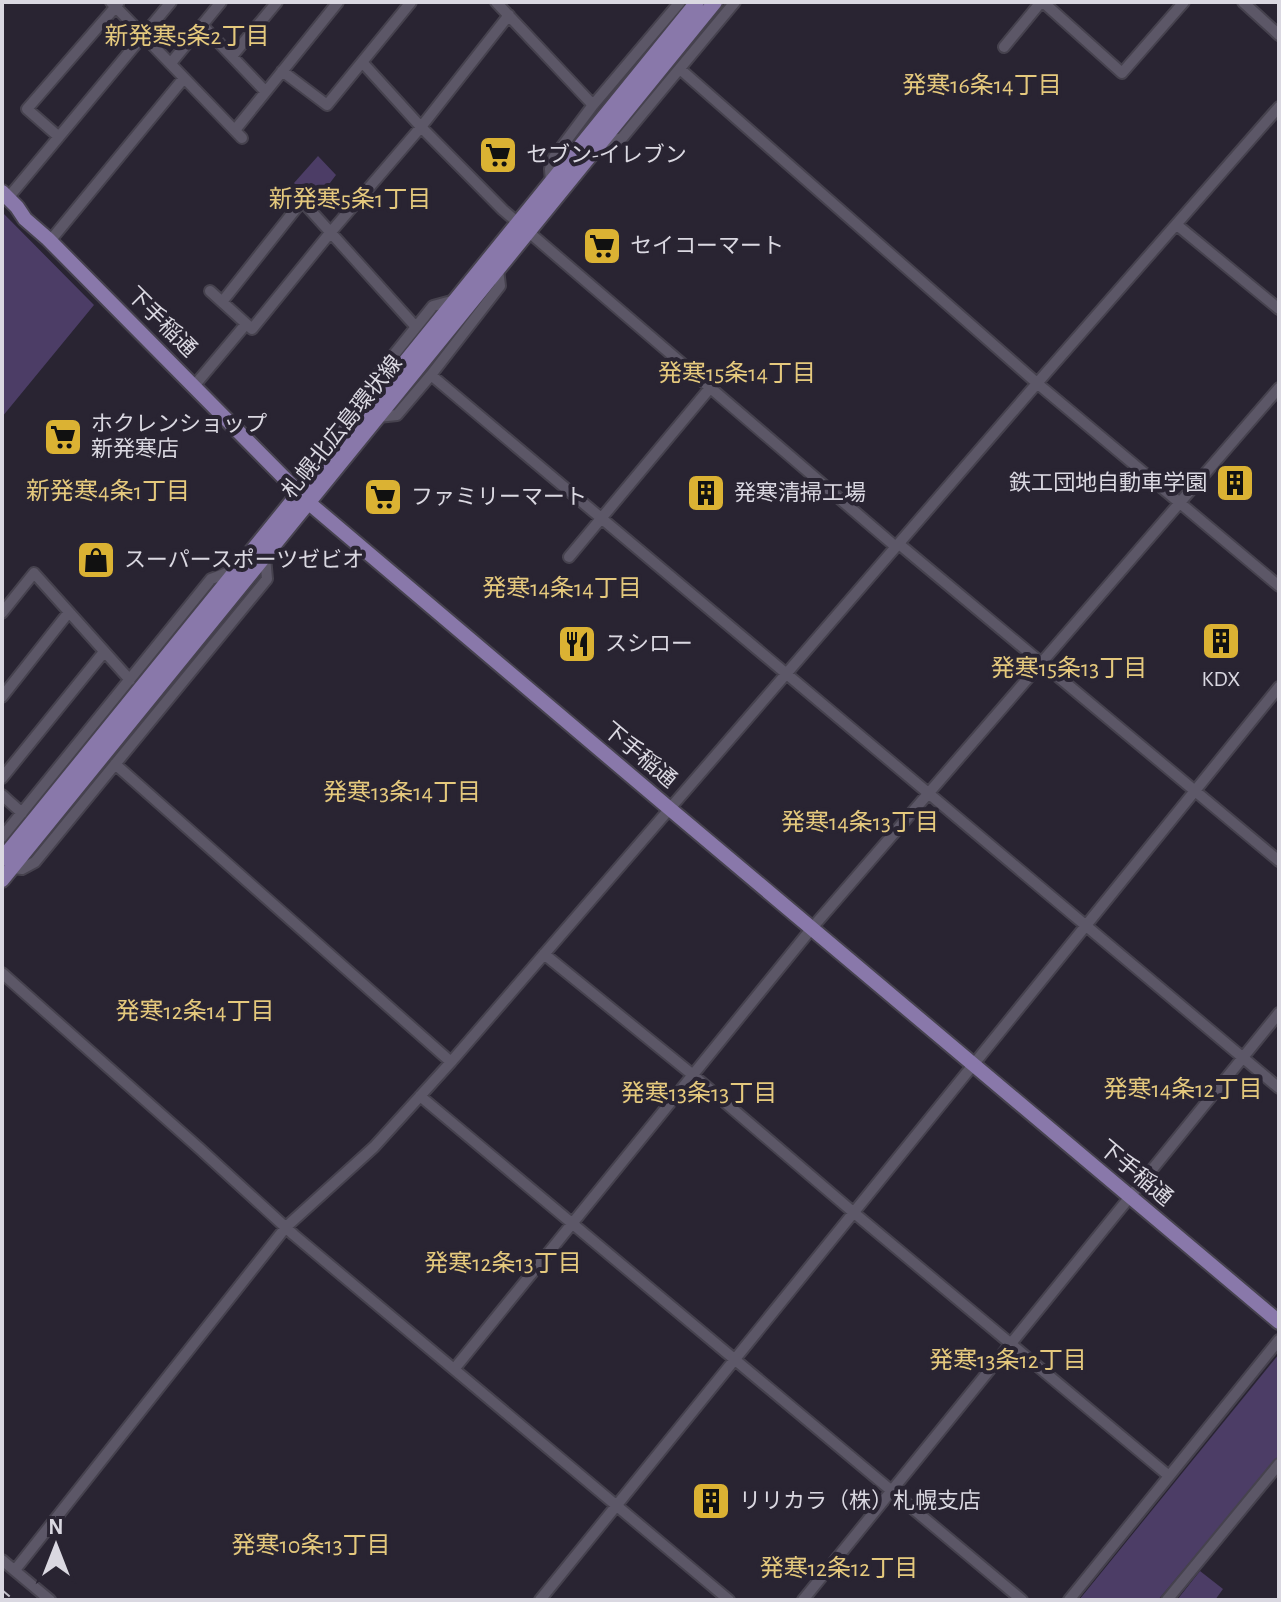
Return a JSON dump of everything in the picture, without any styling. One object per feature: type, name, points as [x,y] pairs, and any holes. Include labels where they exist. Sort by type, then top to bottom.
[{"type":"main road","name":"札幌北広島環状線","points":[[5,869],[236,570],[378,417],[498,269],[551,182],[697,2]]},
{"type":"main road","name":"札幌北広島環状線","points":[[5,869],[265,557],[342,439],[455,300],[600,143],[715,2]]},
{"type":"main road","name":"下手稲通","points":[[5,195],[25,219],[304,498],[1279,1322]]},
{"type":"street","points":[[5,195],[59,137],[171,2]]},
{"type":"street","points":[[171,63],[221,2]]},
{"type":"street","points":[[233,55],[277,2]]},
{"type":"street","points":[[59,137],[27,109],[115,4],[238,134],[265,91],[338,2]]},
{"type":"street","points":[[282,71],[327,105],[411,2]]},
{"type":"street","points":[[551,182],[550,169],[554,157],[593,105],[680,2]]},
{"type":"street","points":[[600,143],[622,138],[735,2]]},
{"type":"street","points":[[1004,47],[1042,2],[1122,73],[1184,2]]},
{"type":"street","points":[[1243,2],[1279,35]]},
{"type":"street","points":[[499,3],[593,105]]},
{"type":"street","points":[[210,291],[252,329],[421,127],[509,15]]},
{"type":"street","points":[[202,25],[265,91]]},
{"type":"street","points":[[362,62],[421,127],[523,227],[897,546],[1279,861]]},
{"type":"street","points":[[680,69],[1038,384],[1279,586]]},
{"type":"street","points":[[50,241],[184,78]]},
{"type":"street","points":[[15,1570],[286,1227],[372,1149],[451,1062],[1279,107]]},
{"type":"street","points":[[294,192],[416,327]]},
{"type":"street","points":[[222,302],[302,201]]},
{"type":"street","points":[[1177,225],[1279,309]]},
{"type":"street","points":[[378,417],[397,415],[431,375],[500,286],[498,269]]},
{"type":"street","points":[[342,439],[342,419],[433,306],[455,300]]},
{"type":"street","points":[[194,386],[246,324]]},
{"type":"street","points":[[431,375],[1279,1088]]},
{"type":"street","points":[[569,557],[710,388]]},
{"type":"street","points":[[455,1368],[812,928],[1279,388]]},
{"type":"street","points":[[5,869],[22,869],[35,862],[267,579],[265,557]]},
{"type":"street","points":[[2,837],[211,579],[236,570]]},
{"type":"street","points":[[2,613],[34,573],[130,680]]},
{"type":"street","points":[[2,697],[69,612]]},
{"type":"street","points":[[2,778],[104,652]]},
{"type":"street","points":[[540,1600],[1279,687]]},
{"type":"street","points":[[115,764],[451,1062]]},
{"type":"street","points":[[2,795],[22,813]]},
{"type":"street","points":[[544,954],[693,1075],[1169,1476]]},
{"type":"street","points":[[2,973],[294,1235],[729,1600]]},
{"type":"street","points":[[803,1600],[1279,1013]]},
{"type":"street","points":[[420,1096],[1022,1600]]},
{"type":"street","points":[[1069,1600],[1279,1340]]},
{"type":"street","points":[[1167,1600],[1279,1464]]},
{"type":"street","points":[[2,1560],[50,1600]]},
{"type":"shaded area","points":[[318,156],[336,175],[314,204],[294,183]]},
{"type":"shaded area","points":[[2,212],[94,305],[2,417]]},
{"type":"shaded area","points":[[1279,1354],[1279,1456],[1158,1600],[1079,1600]]},
{"type":"shaded area","points":[[1200,1571],[1223,1589],[1215,1600],[1177,1600]]},
{"type":"railway","points":[[2,1590],[14,1600]]},
{"type":"place","name":"セブン-イレブン","points":[[498,155]]},
{"type":"place","name":"セイコーマート","points":[[602,246]]},
{"type":"place","name":"ホクレンショップ 新発寒店","points":[[63,437]]},
{"type":"place","name":"鉄工団地自動車学園","points":[[1235,483]]},
{"type":"place","name":"発寒清掃工場","points":[[706,493]]},
{"type":"place","name":"ファミリーマート","points":[[383,497]]},
{"type":"place","name":"スーパースポーツゼビオ","points":[[96,560]]},
{"type":"place","name":"KDX","points":[[1221,641]]},
{"type":"place","name":"スシロー","points":[[577,644]]},
{"type":"place","name":"リリカラ（株）札幌支店","points":[[711,1501]]},
{"type":"district","name":"新発寒5条2丁目","points":[[187,37]]},
{"type":"district","name":"発寒16条14丁目","points":[[982,86]]},
{"type":"district","name":"新発寒5条1丁目","points":[[350,200]]},
{"type":"district","name":"発寒15条14丁目","points":[[737,374]]},
{"type":"district","name":"新発寒4条1丁目","points":[[108,492]]},
{"type":"district","name":"発寒14条14丁目","points":[[562,589]]},
{"type":"district","name":"発寒15条13丁目","points":[[1069,669]]},
{"type":"district","name":"発寒13条14丁目","points":[[402,793]]},
{"type":"district","name":"発寒14条13丁目","points":[[860,823]]},
{"type":"district","name":"発寒12条14丁目","points":[[195,1012]]},
{"type":"district","name":"発寒14条12丁目","points":[[1183,1090]]},
{"type":"district","name":"発寒13条13丁目","points":[[699,1094]]},
{"type":"district","name":"発寒12条13丁目","points":[[503,1264]]},
{"type":"district","name":"発寒13条12丁目","points":[[1008,1361]]},
{"type":"district","name":"発寒10条13丁目","points":[[311,1546]]},
{"type":"district","name":"発寒12条12丁目","points":[[839,1569]]}]
